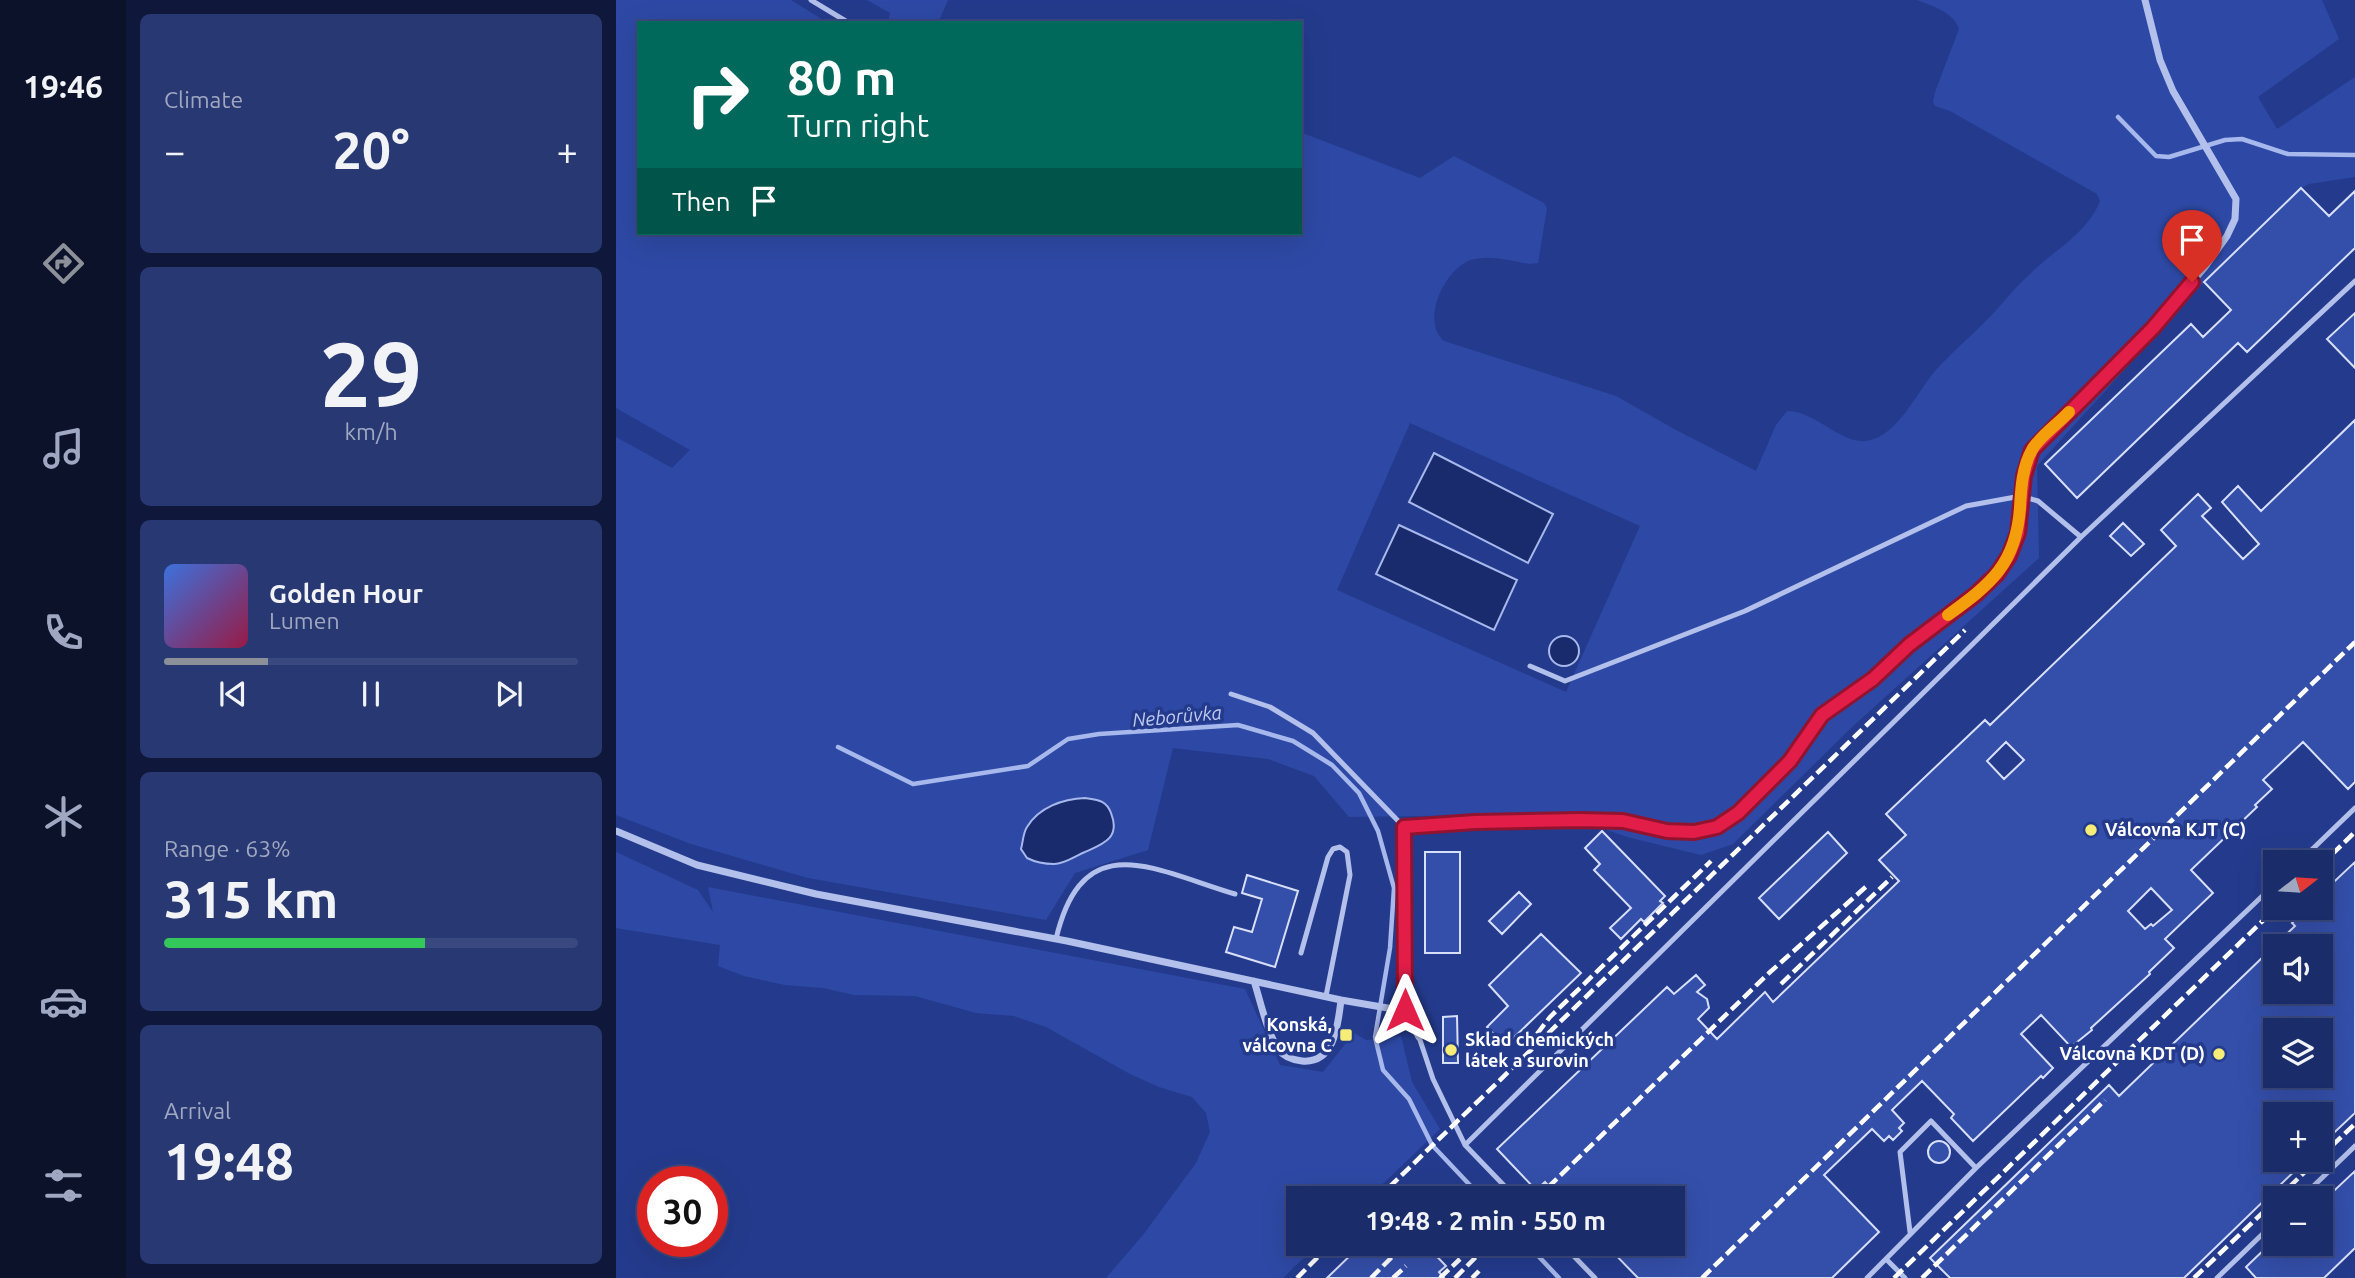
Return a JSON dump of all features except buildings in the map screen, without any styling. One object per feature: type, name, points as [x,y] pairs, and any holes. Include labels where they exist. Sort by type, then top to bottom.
[{"type":"street","points":[[1419,1037],[1401,1010],[1404,827],[1475,822],[1580,820],[1623,821],[1667,831],[1694,832],[1717,827],[1738,813],[1790,761],[1822,715],[1873,679],[1909,645],[1975,595],[1997,574],[2009,556],[2018,533],[2024,476],[2032,450],[2153,328],[2205,267],[2227,236],[2235,219],[2236,200],[2173,91],[2160,60],[2145,0]]},
{"type":"street","points":[[616,831],[697,865],[816,894],[1056,939],[1341,1000],[1401,1010]]},
{"type":"street","points":[[1254,981],[1279,1051],[1294,1060],[1311,1062],[1326,1053],[1337,1032],[1341,1000]]},
{"type":"lane","points":[[811,0],[846,21]]},
{"type":"lane","points":[[1465,1145],[2081,537],[2355,281]]},
{"type":"lane","points":[[1530,666],[1565,681],[1745,611],[1966,506],[2021,496],[2038,501],[2081,537]]},
{"type":"lane","points":[[1231,694],[1270,707],[1312,733],[1404,827]]},
{"type":"lane","points":[[2311,850],[2355,808]]},
{"type":"lane","points":[[1301,953],[1328,857],[1333,849],[1340,847],[1347,852],[1350,875],[1326,996]]},
{"type":"lane","points":[[1056,939],[1064,909],[1075,889],[1091,873],[1117,863],[1141,866],[1235,894]]},
{"type":"lane","points":[[1867,1278],[1976,1168],[2263,895]]},
{"type":"lane","points":[[1419,1037],[1433,1079],[1465,1145],[1504,1186]]},
{"type":"lane","points":[[1910,1232],[1900,1152],[1931,1121],[1976,1168]]},
{"type":"lane","points":[[2313,1186],[2355,1146]]},
{"type":"lane","points":[[2217,1278],[2263,1234]]},
{"type":"lane","points":[[1574,1256],[1595,1278]]},
{"type":"lane","points":[[1886,1259],[1905,1278]]},
{"type":"shaded area","points":[[616,0],[791,0],[825,21],[637,21],[637,235],[1302,235],[1302,133],[1420,178],[1454,156],[1544,203],[1547,208],[1538,263],[1478,258],[1461,265],[1452,273],[1435,309],[1437,332],[1444,341],[1616,396],[1756,471],[1776,425],[1787,411],[1808,416],[1857,441],[1877,438],[1888,431],[1942,364],[2024,279],[2087,223],[2100,201],[2097,194],[1950,111],[1935,106],[1935,92],[1959,29],[1947,14],[1917,0],[2322,0],[2339,39],[2258,97],[2277,129],[2355,77],[2355,177],[2309,184],[2301,188],[2204,282],[2037,466],[2039,558],[1852,727],[1733,844],[1701,855],[1627,837],[1563,814],[1349,817],[1314,776],[1268,759],[1173,748],[1148,850],[1075,873],[1046,920],[808,878],[691,844],[616,815],[616,437],[672,468],[690,450],[616,408]],"holes":[[[1410,423],[1640,526],[1566,692],[1337,590]],[[1101,801],[1108,805],[1115,822],[1108,840],[1098,846],[1056,864],[1033,861],[1022,853],[1025,828]]]},
{"type":"shaded area","points":[[867,0],[948,0],[939,21],[888,21],[890,13]]},
{"type":"shaded area","points":[[1434,453],[1553,514],[1528,563],[1409,502]]},
{"type":"shaded area","points":[[1399,525],[1517,580],[1494,630],[1376,574]]},
{"type":"shaded area","points":[[1564,636],[1575,640],[1579,651],[1575,662],[1564,666],[1553,662],[1549,651],[1553,640]]},
{"type":"shaded area","points":[[1085,798],[1107,805],[1114,829],[1108,839],[1058,864],[1027,858],[1021,849],[1025,832],[1032,820],[1052,805]]},
{"type":"shaded area","points":[[616,852],[698,890],[713,912],[708,887],[1245,989],[1280,1065],[1323,1072],[1354,1033],[1366,1040],[1401,1036],[1412,1082],[1440,1129],[1381,1186],[1286,1186],[1286,1256],[1306,1256],[1283,1278],[1106,1278],[1143,1235],[1196,1163],[1210,1132],[1206,1113],[1192,1097],[1159,1087],[1130,1074],[1046,1027],[1014,1016],[976,1013],[915,996],[854,995],[744,976],[718,966],[720,945],[616,928]]},
{"type":"waterway","points":[[2118,117],[2156,156],[2169,157],[2225,140],[2242,139],[2288,154],[2355,155]]},
{"type":"waterway","name":"Neborůvka","points":[[838,747],[913,784],[1028,766],[1068,739],[1099,734],[1238,725],[1293,741],[1332,765],[1359,793],[1378,831],[1394,888],[1390,948],[1375,1037],[1383,1070],[1409,1099],[1432,1145],[1471,1186]]},
{"type":"waterway","name":"Neborůvka","points":[[1538,1256],[1559,1278]]},
{"type":"railway","points":[[1390,1186],[1965,630]]},
{"type":"railway","points":[[1702,1278],[2355,642]]},
{"type":"railway","points":[[2333,853],[2355,832]]},
{"type":"railway","points":[[1537,1034],[1550,1017],[1711,861]]},
{"type":"railway","points":[[1781,984],[1892,877]]},
{"type":"railway","points":[[1549,1186],[1769,973],[1869,884]]},
{"type":"railway","points":[[1894,1278],[2264,920]]},
{"type":"railway","points":[[1922,1278],[2105,1100]]},
{"type":"railway","points":[[2333,1145],[2355,1124]]},
{"type":"railway","points":[[2290,1186],[2305,1172]]},
{"type":"railway","points":[[2194,1278],[2263,1212]]},
{"type":"railway","points":[[1297,1278],[1319,1256]]},
{"type":"railway","points":[[1371,1278],[1393,1256]]},
{"type":"railway","points":[[1455,1278],[1477,1256]]},
{"type":"railway","points":[[1440,1278],[1460,1259]]},
{"type":"railway","points":[[1393,1278],[1406,1266]]},
{"type":"railway","points":[[1472,1278],[1479,1271]]},
{"type":"slow traffic","points":[[1948,615],[1986,585],[2009,556],[2018,533],[2024,476],[2032,450],[2069,412]]},
{"type":"place","name":"Válcovna KJT (C)","points":[[2091,830]]},
{"type":"place","name":"Konská, válcovna C","points":[[1346,1035]]},
{"type":"place","name":"Sklad chemických látek a surovin","points":[[1451,1050]]},
{"type":"place","name":"Válcovna KDT (D)","points":[[2219,1054]]},
{"type":"route","points":[[1405,1010],[1404,827],[1475,822],[1580,820],[1623,821],[1667,831],[1694,832],[1717,827],[1738,813],[1790,761],[1822,715],[1873,679],[1909,645],[1975,595],[1997,574],[2009,556],[2018,533],[2024,476],[2032,450],[2153,328],[2192,282]]}]
